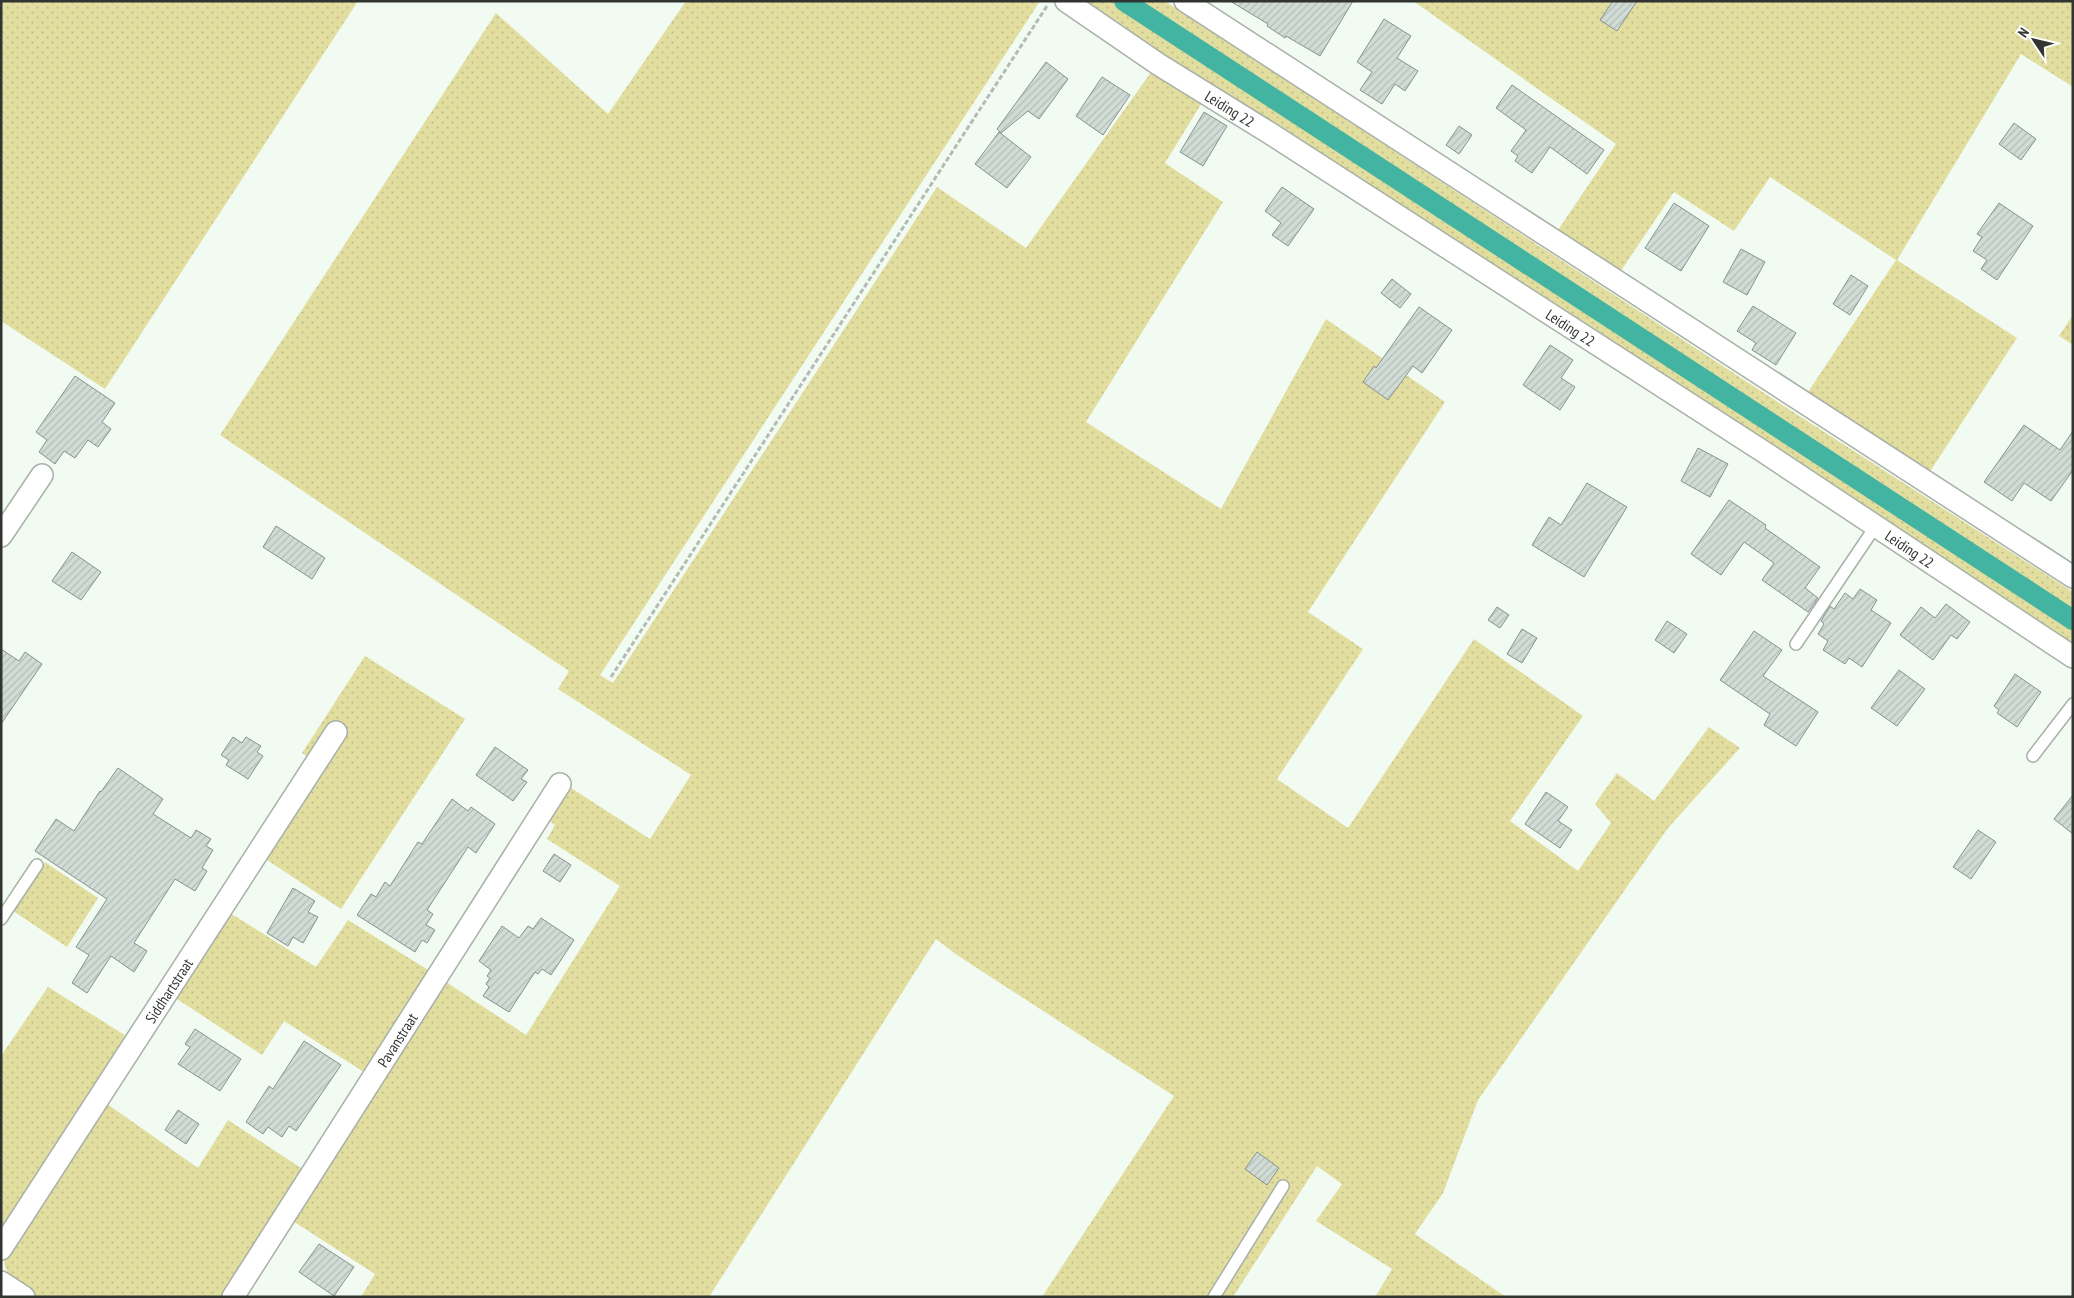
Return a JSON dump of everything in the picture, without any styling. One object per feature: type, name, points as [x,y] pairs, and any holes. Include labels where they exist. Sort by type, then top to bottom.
[{"type":"street","name":"Leiding 22","points":[[1066,1],[1158,64],[1268,132],[1738,436],[2073,657]]},
{"type":"street","points":[[1184,1],[2073,577]]},
{"type":"street","points":[[1,536],[42,475]]},
{"type":"street","name":"Siddhartstraat","points":[[1,1249],[336,732]]},
{"type":"street","name":"Pavanstraat","points":[[233,1297],[560,784]]},
{"type":"street","points":[[1,1282],[24,1297]]},
{"type":"lane","points":[[1796,644],[1875,527]]},
{"type":"lane","points":[[2033,756],[2073,704]]},
{"type":"lane","points":[[1,919],[37,865]]},
{"type":"lane","points":[[1214,1297],[1283,1186]]},
{"type":"path","points":[[611,676],[1050,1]]},
{"type":"shaded area","points":[[1,1],[358,1],[105,389],[1,321]]},
{"type":"shaded area","points":[[686,1],[1040,1],[600,675],[613,683],[937,187],[1026,248],[1154,68],[1203,101],[1165,163],[1223,202],[1086,422],[1221,509],[1326,319],[1445,402],[1308,612],[1363,649],[1277,779],[1348,828],[1474,639],[1583,716],[1510,821],[1578,871],[1611,823],[1595,804],[1617,773],[1654,801],[1709,727],[1740,748],[1668,828],[1478,1100],[1443,1193],[1415,1234],[1506,1297],[1375,1297],[1392,1269],[1316,1221],[1342,1184],[1317,1166],[1233,1297],[1042,1297],[1174,1096],[957,955],[936,939],[709,1297],[361,1297],[375,1274],[288,1218],[443,980],[526,1035],[620,886],[547,839],[555,825],[545,817],[565,784],[650,839],[691,775],[558,689],[569,671],[220,435],[496,13],[608,114]]},
{"type":"shaded area","points":[[1076,1],[1165,1],[1787,408],[2073,592],[2073,649]]},
{"type":"shaded area","points":[[1413,1],[2073,1],[2073,87],[2021,54],[1897,260],[2017,338],[1929,473],[1808,392],[1896,260],[1770,177],[1734,231],[1674,192],[1618,275],[1556,233],[1616,144]]},
{"type":"shaded area","points":[[2073,315],[2073,345],[2059,336]]},
{"type":"shaded area","points":[[365,656],[465,719],[341,909],[264,858],[323,768],[302,753]]},
{"type":"shaded area","points":[[45,862],[98,898],[67,947],[13,911]]},
{"type":"shaded area","points":[[230,913],[316,967],[348,920],[433,973],[367,1074],[284,1021],[262,1055],[174,997]]},
{"type":"shaded area","points":[[48,987],[131,1039],[1,1239],[1,1056]]},
{"type":"shaded area","points":[[103,1101],[198,1168],[228,1120],[307,1172],[227,1297],[37,1297],[18,1284],[8,1273],[4,1260],[5,1251]]},
{"type":"building","points":[[1230,1],[1353,1],[1320,56],[1286,36],[1285,38],[1267,26],[1268,24]]},
{"type":"building","points":[[1613,1],[1637,1],[1617,31],[1600,20]]},
{"type":"building","points":[[1384,19],[1411,36],[1397,58],[1418,71],[1405,91],[1395,84],[1382,104],[1360,90],[1372,72],[1357,62]]},
{"type":"building","points":[[1046,62],[1068,79],[1039,119],[1028,111],[1001,133],[997,129]]},
{"type":"building","points":[[1102,77],[1130,95],[1103,135],[1076,116]]},
{"type":"building","points":[[1512,85],[1604,150],[1587,174],[1550,147],[1532,173],[1515,161],[1518,156],[1511,151],[1526,130],[1496,108]]},
{"type":"building","points":[[1204,112],[1227,126],[1203,166],[1180,152]]},
{"type":"building","points":[[2014,123],[2036,139],[2021,160],[1999,144]]},
{"type":"building","points":[[1459,126],[1472,135],[1459,154],[1446,145]]},
{"type":"building","points":[[999,132],[1031,157],[1007,188],[975,164]]},
{"type":"building","points":[[1282,187],[1314,209],[1288,246],[1272,235],[1281,223],[1265,211]]},
{"type":"building","points":[[1674,203],[1709,226],[1681,271],[1645,248]]},
{"type":"building","points":[[1999,203],[2033,226],[1997,280],[1981,269],[1987,260],[1973,251],[1982,237],[1977,234]]},
{"type":"building","points":[[1741,249],[1765,262],[1747,295],[1723,282]]},
{"type":"building","points":[[1851,275],[1868,286],[1850,315],[1833,304]]},
{"type":"building","points":[[1392,279],[1411,294],[1400,308],[1381,293]]},
{"type":"building","points":[[1753,306],[1796,333],[1776,365],[1752,350],[1756,343],[1737,331]]},
{"type":"building","points":[[1419,307],[1452,330],[1422,373],[1413,366],[1388,400],[1363,382],[1374,366],[1376,368]]},
{"type":"building","points":[[1550,345],[1573,360],[1561,378],[1575,387],[1560,410],[1523,385]]},
{"type":"building","points":[[75,376],[115,403],[102,422],[111,429],[98,447],[88,440],[75,458],[64,451],[55,464],[39,452],[47,440],[36,432]]},
{"type":"building","points":[[2024,425],[2060,450],[2073,431],[2073,470],[2051,501],[2024,483],[2012,501],[1984,482]]},
{"type":"building","points":[[1698,448],[1728,464],[1710,497],[1681,481]]},
{"type":"building","points":[[1587,483],[1627,507],[1584,577],[1532,545],[1549,517],[1561,525]]},
{"type":"building","points":[[1729,500],[1766,525],[1765,528],[1820,567],[1805,588],[1818,598],[1808,612],[1762,580],[1774,563],[1744,542],[1721,575],[1691,554]]},
{"type":"building","points":[[276,526],[325,558],[312,579],[263,547]]},
{"type":"building","points":[[72,552],[101,572],[81,600],[52,581]]},
{"type":"building","points":[[1860,589],[1877,600],[1871,610],[1891,623],[1862,667],[1849,658],[1845,664],[1823,650],[1828,641],[1818,634],[1824,624],[1821,621],[1830,606],[1834,609],[1845,593],[1853,599]]},
{"type":"building","points":[[1946,604],[1970,622],[1957,639],[1951,635],[1933,660],[1900,635],[1921,607],[1935,618]]},
{"type":"building","points":[[1497,607],[1509,615],[1500,628],[1488,620]]},
{"type":"building","points":[[1667,621],[1687,634],[1674,653],[1655,640]]},
{"type":"building","points":[[1522,629],[1537,638],[1522,663],[1507,654]]},
{"type":"building","points":[[1754,631],[1782,650],[1763,676],[1818,712],[1796,746],[1764,725],[1770,714],[1720,680]]},
{"type":"building","points":[[1,649],[19,661],[25,652],[42,664],[1,724]]},
{"type":"building","points":[[1899,670],[1925,689],[1897,726],[1871,708]]},
{"type":"building","points":[[2015,674],[2041,692],[2017,727],[1997,713],[1999,710],[1994,706]]},
{"type":"building","points":[[233,737],[242,743],[246,737],[261,746],[257,752],[263,756],[248,779],[226,765],[229,760],[221,755]]},
{"type":"building","points":[[495,747],[528,770],[521,779],[527,782],[513,801],[476,775]]},
{"type":"building","points":[[118,768],[163,799],[153,814],[191,838],[196,830],[211,839],[206,846],[213,850],[202,868],[207,871],[195,891],[175,879],[134,943],[147,951],[134,972],[111,956],[87,993],[72,983],[89,955],[76,947],[107,899],[35,851],[56,819],[74,831],[100,791]]},
{"type":"building","points":[[1546,792],[1568,807],[1558,821],[1572,830],[1560,848],[1525,824]]},
{"type":"building","points":[[2073,795],[2073,834],[2054,819]]},
{"type":"building","points":[[452,799],[468,811],[471,807],[495,824],[476,853],[468,847],[427,910],[433,914],[426,925],[435,930],[427,943],[422,940],[415,952],[357,915],[371,894],[376,897],[385,882],[390,886],[418,842],[422,844]]},
{"type":"building","points":[[1978,830],[1996,842],[1971,879],[1953,867]]},
{"type":"building","points":[[554,854],[571,865],[560,882],[543,871]]},
{"type":"building","points":[[293,888],[315,901],[308,912],[318,917],[303,943],[293,937],[288,946],[267,933]]},
{"type":"building","points":[[541,918],[574,940],[551,975],[542,969],[538,974],[535,972],[509,1012],[483,996],[489,987],[486,984],[490,978],[487,976],[491,970],[479,961],[502,926],[519,938],[528,926],[533,929]]},
{"type":"building","points":[[195,1029],[241,1059],[220,1091],[178,1064],[190,1047],[185,1044]]},
{"type":"building","points":[[304,1041],[341,1065],[296,1131],[289,1126],[282,1137],[268,1127],[263,1134],[246,1122],[269,1086],[273,1089]]},
{"type":"building","points":[[178,1110],[199,1124],[186,1144],[165,1130]]},
{"type":"building","points":[[1257,1152],[1279,1168],[1267,1185],[1245,1169]]},
{"type":"building","points":[[319,1244],[354,1267],[334,1296],[299,1272]]},
{"type":"waterway","points":[[1124,1],[2073,620]]}]
